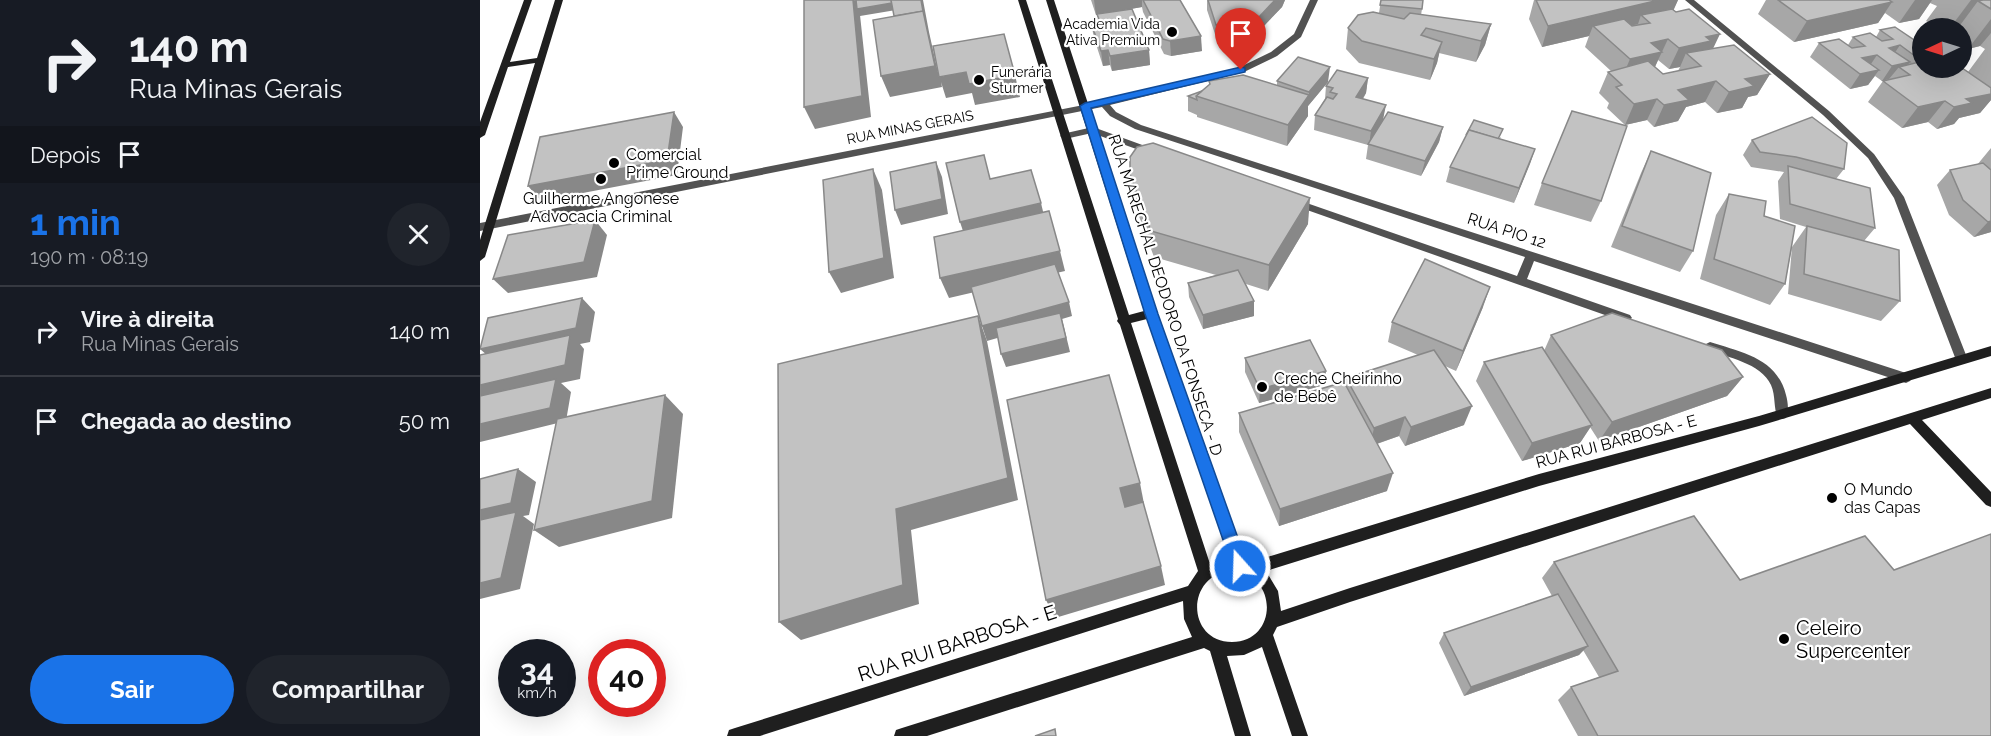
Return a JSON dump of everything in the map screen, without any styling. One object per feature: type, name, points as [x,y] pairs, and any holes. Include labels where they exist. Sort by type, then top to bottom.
[{"type":"street","points":[[480,135],[528,0]]},
{"type":"street","points":[[480,257],[485,226],[559,0]]},
{"type":"street","points":[[1022,0],[1123,321],[1206,574]]},
{"type":"street","name":"RUA MARECHAL DEODORO DA FONSECA - D","points":[[1050,0],[1151,314],[1246,567]]},
{"type":"street","name":"RUA MINAS GERAIS","points":[[485,226],[1104,104],[1241,70],[1274,54],[1298,35],[1314,0]]},
{"type":"street","points":[[1689,0],[1826,113],[1870,156],[1899,197],[1962,360]]},
{"type":"street","points":[[505,65],[541,60]]},
{"type":"street","name":"RUA PIO 12","points":[[1104,104],[1113,114],[1138,127],[1906,378]]},
{"type":"street","points":[[1065,136],[1093,130],[1160,154]]},
{"type":"street","points":[[1283,198],[1639,323]]},
{"type":"street","points":[[1520,282],[1531,255]]},
{"type":"street","points":[[1123,321],[1151,314]]},
{"type":"street","points":[[1694,342],[1759,364],[1773,374],[1782,394],[1782,414]]},
{"type":"street","name":"RUA RUI BARBOSA - E","points":[[1246,567],[1539,480],[1782,414],[1991,351]]},
{"type":"street","points":[[1274,621],[1991,393]]},
{"type":"street","points":[[1912,418],[1991,501]]},
{"type":"street","points":[[902,736],[1210,643],[1234,650],[1252,646],[1265,635],[1274,621],[1276,601],[1267,582],[1246,567],[1228,565],[1206,574],[1193,591],[1189,608],[1194,626],[1210,643],[1243,736]]},
{"type":"street","name":"RUA RUI BARBOSA - E","points":[[735,736],[1193,591]]},
{"type":"street","points":[[1265,635],[1300,736]]},
{"type":"building","points":[[804,0],[853,0],[862,96],[804,107]]},
{"type":"building","points":[[856,0],[891,0],[892,3],[857,9]]},
{"type":"building","points":[[891,0],[921,0],[923,11],[894,16]]},
{"type":"building","points":[[1143,0],[1180,0],[1201,36],[1170,41],[1163,39]]},
{"type":"building","points":[[1208,0],[1275,0],[1259,17],[1216,25]]},
{"type":"building","points":[[1381,0],[1423,0],[1422,9],[1380,5]]},
{"type":"building","points":[[1536,0],[1659,0],[1548,26]]},
{"type":"building","points":[[1778,0],[1889,0],[1892,2],[1807,21]]},
{"type":"building","points":[[1991,0],[1991,9],[1978,1]]},
{"type":"building","points":[[1132,9],[1149,50],[1110,56],[1108,50],[1101,51],[1091,23],[1100,22],[1097,14]]},
{"type":"building","points":[[1672,9],[1676,12],[1689,9],[1720,34],[1706,37],[1711,41],[1679,48],[1668,39],[1651,43],[1662,52],[1630,59],[1593,26],[1624,19],[1632,26],[1650,23],[1641,15]]},
{"type":"building","points":[[923,11],[935,66],[881,76],[873,20]]},
{"type":"building","points":[[1373,12],[1404,19],[1410,13],[1491,24],[1481,41],[1426,28],[1421,35],[1442,42],[1434,59],[1362,41],[1348,28],[1358,15]]},
{"type":"building","points":[[1895,27],[1912,39],[1912,54],[1900,45],[1889,48],[1910,62],[1892,66],[1877,55],[1862,58],[1879,70],[1860,74],[1819,43],[1839,39],[1852,48],[1865,46],[1853,37],[1870,33],[1882,41],[1893,39],[1880,30]]},
{"type":"building","points":[[1004,34],[1015,75],[969,84],[966,72],[939,77],[933,46]]},
{"type":"building","points":[[1734,45],[1770,74],[1745,79],[1754,86],[1729,92],[1716,81],[1678,90],[1689,100],[1664,105],[1657,99],[1634,104],[1616,87],[1622,85],[1608,72],[1648,61],[1663,74],[1701,66],[1686,53]]},
{"type":"building","points":[[1298,57],[1330,67],[1309,92],[1277,81]]},
{"type":"building","points":[[1912,64],[1912,78],[1972,78],[1972,75],[1991,88],[1991,94],[1966,99],[1972,103],[1954,107],[1945,101],[1918,107],[1883,81],[1910,75],[1899,67]]},
{"type":"building","points":[[1337,70],[1368,78],[1356,97],[1386,105],[1371,131],[1315,115],[1327,97],[1333,99],[1337,94],[1330,92],[1333,88],[1326,86]]},
{"type":"building","points":[[1243,75],[1309,95],[1288,125],[1196,96],[1210,84],[1209,81]]},
{"type":"building","points":[[1202,91],[1196,96],[1197,100],[1188,96]]},
{"type":"building","points":[[1572,111],[1627,126],[1601,201],[1542,183]]},
{"type":"building","points":[[674,112],[667,160],[528,186],[540,137]]},
{"type":"building","points":[[1388,112],[1443,127],[1425,161],[1368,144]]},
{"type":"building","points":[[1812,117],[1847,143],[1844,169],[1796,157],[1760,152],[1752,140]]},
{"type":"building","points":[[1474,120],[1503,129],[1498,139],[1469,130],[1466,135]]},
{"type":"building","points":[[1469,130],[1535,149],[1519,188],[1450,167]]},
{"type":"building","points":[[1153,143],[1310,198],[1269,265],[1151,231],[1130,174],[1130,157],[1137,147]]},
{"type":"building","points":[[1651,151],[1711,173],[1693,251],[1622,226]]},
{"type":"building","points":[[984,155],[990,179],[1031,170],[1041,203],[960,222],[946,163]]},
{"type":"building","points":[[936,162],[942,199],[895,210],[890,172]]},
{"type":"building","points":[[1983,163],[1991,170],[1991,221],[1988,222],[1963,200],[1950,170]]},
{"type":"building","points":[[1788,166],[1870,188],[1875,228],[1790,204]]},
{"type":"building","points":[[873,169],[884,258],[829,272],[823,180]]},
{"type":"building","points":[[1729,194],[1766,201],[1764,216],[1795,226],[1785,284],[1714,259]]},
{"type":"building","points":[[1049,211],[1060,251],[940,278],[934,237]]},
{"type":"building","points":[[595,220],[584,262],[493,279],[508,235]]},
{"type":"building","points":[[1807,226],[1899,250],[1900,301],[1804,274]]},
{"type":"building","points":[[1425,259],[1490,287],[1463,351],[1392,322]]},
{"type":"building","points":[[1055,264],[1069,302],[982,326],[971,287]]},
{"type":"building","points":[[1238,270],[1254,301],[1203,315],[1188,283]]},
{"type":"building","points":[[582,298],[576,328],[480,349],[488,318]]},
{"type":"building","points":[[1060,313],[1066,338],[1001,354],[996,328]]},
{"type":"building","points":[[1612,313],[1722,350],[1743,377],[1612,422],[1551,335]]},
{"type":"building","points":[[978,316],[1008,478],[896,509],[903,585],[779,622],[778,364]]},
{"type":"building","points":[[570,335],[565,365],[480,385],[480,355]]},
{"type":"building","points":[[1310,340],[1326,371],[1260,389],[1245,358]]},
{"type":"building","points":[[1542,347],[1592,425],[1532,443],[1484,362]]},
{"type":"building","points":[[1434,350],[1472,406],[1411,427],[1405,417],[1374,428],[1346,378]]},
{"type":"building","points":[[1109,375],[1140,483],[1120,488],[1125,507],[1143,502],[1161,566],[1046,600],[1007,400]]},
{"type":"building","points":[[556,379],[550,408],[480,424],[480,396]]},
{"type":"building","points":[[1344,382],[1393,473],[1280,509],[1239,413]]},
{"type":"building","points":[[665,395],[652,501],[534,530],[557,419]]},
{"type":"building","points":[[518,469],[511,503],[480,510],[480,479]]},
{"type":"building","points":[[516,512],[501,578],[480,583],[480,520]]},
{"type":"building","name":"Celeiro Supercenter","points":[[1694,516],[1740,580],[1865,536],[1894,570],[1991,534],[1991,736],[1598,736],[1571,687],[1618,671],[1554,562]]},
{"type":"building","points":[[1558,594],[1588,646],[1471,687],[1444,633]]},
{"type":"building","points":[[1055,729],[1056,736],[1035,736]]},
{"type":"place","name":"Academia Vida Ativa Premium","points":[[1172,32]]},
{"type":"place","name":"Funerária Sturmer","points":[[979,80]]},
{"type":"place","name":"Comercial Prime Ground","points":[[614,163]]},
{"type":"place","name":"Guilherme Angonese Advocacia Criminal","points":[[601,179]]},
{"type":"place","name":"Creche Cheirinho de Bebê","points":[[1262,387]]},
{"type":"place","name":"O Mundo das Capas","points":[[1832,498]]},
{"type":"place","name":"Celeiro Supercenter","points":[[1784,639]]},
{"type":"route","points":[[1240,566],[1151,314],[1085,106],[1104,104],[1241,70]]}]
